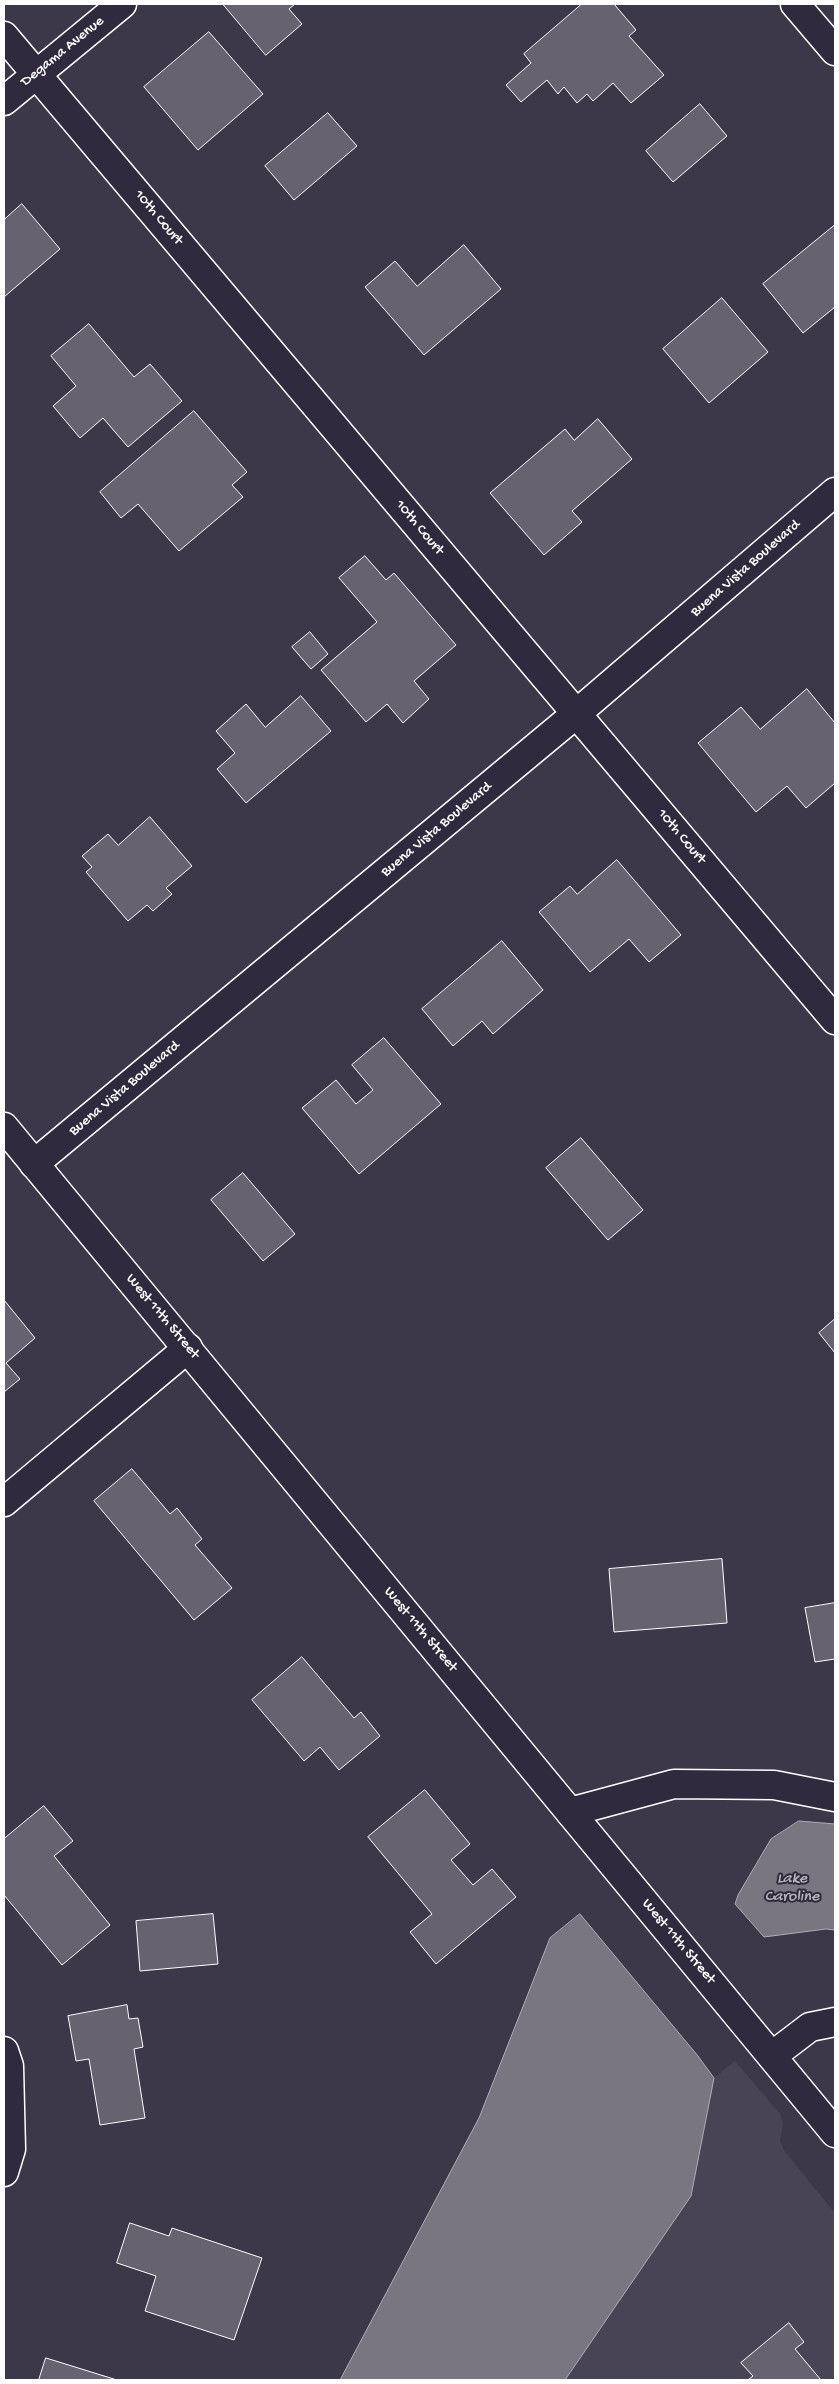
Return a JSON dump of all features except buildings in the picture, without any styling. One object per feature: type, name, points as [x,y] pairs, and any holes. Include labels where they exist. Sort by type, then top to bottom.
[{"type":"street","name":"Degama Avenue","points":[[4,101],[122,4]]},
{"type":"street","points":[[795,4],[835,51]]},
{"type":"street","name":"10th Court","points":[[4,36],[835,1020]]},
{"type":"street","name":"Buena Vista Boulevard","points":[[34,1164],[576,714],[835,492]]},
{"type":"street","name":"West 11th Street","points":[[4,1127],[835,2133]]},
{"type":"street","points":[[4,1502],[188,1348]]},
{"type":"street","points":[[570,1812],[674,1784],[774,1785],[835,1797]]},
{"type":"street","points":[[772,2056],[810,2027],[835,2022]]},
{"type":"street","points":[[4,2052],[9,2066],[11,2149],[4,2172]]},
{"type":"shaded area","points":[[735,2061],[780,2114],[783,2123],[780,2141],[785,2152],[835,2213],[835,2380],[565,2380],[691,2196],[714,2078]]},
{"type":"water","name":"Lake Caroline","points":[[799,1821],[835,1824],[835,1930],[826,1929],[764,1937],[735,1904],[738,1895],[771,1839]]},
{"type":"water","points":[[580,1914],[698,2056],[714,2078],[691,2196],[565,2380],[340,2380],[479,2118],[550,1938]]}]
